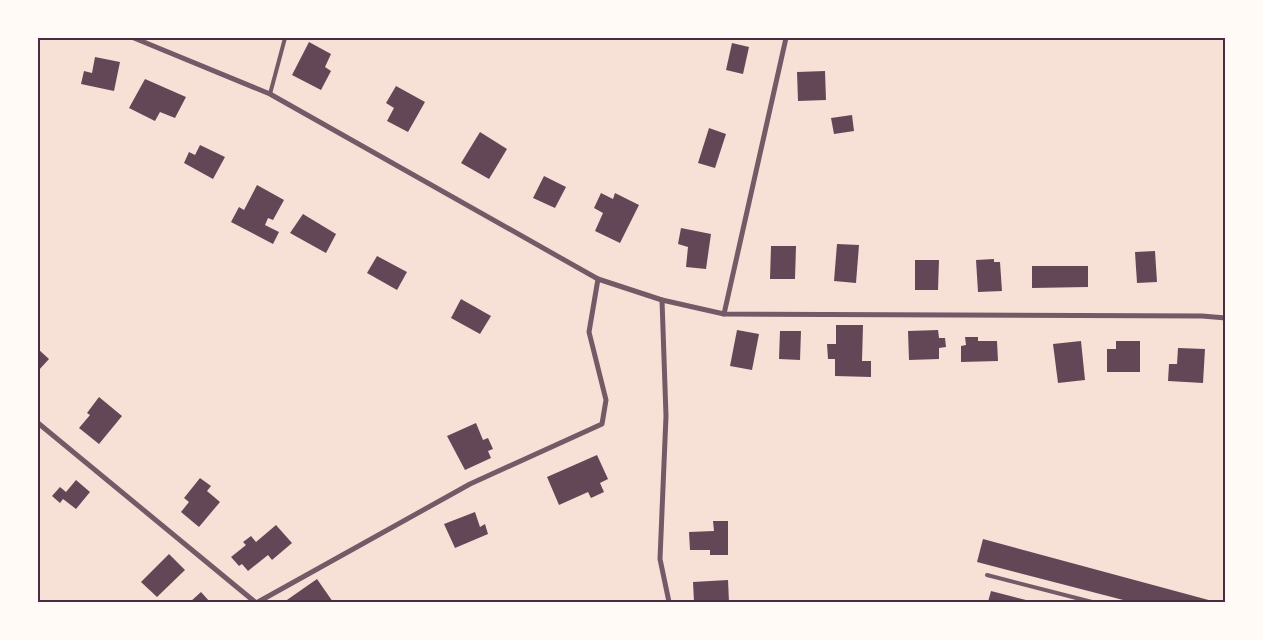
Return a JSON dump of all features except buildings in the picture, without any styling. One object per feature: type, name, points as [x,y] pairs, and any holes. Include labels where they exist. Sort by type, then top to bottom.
[{"type":"street","points":[[134,38],[270,94],[598,279],[662,300],[724,314],[1182,316],[1226,318]]},
{"type":"street","points":[[724,314],[786,38]]},
{"type":"street","points":[[38,423],[256,602],[470,484],[602,424],[606,400],[589,332],[598,279]]},
{"type":"street","points":[[662,300],[666,416],[660,559],[669,602]]},
{"type":"lane","points":[[270,94],[285,38]]},
{"type":"lane","points":[[986,576],[1092,602]]}]
